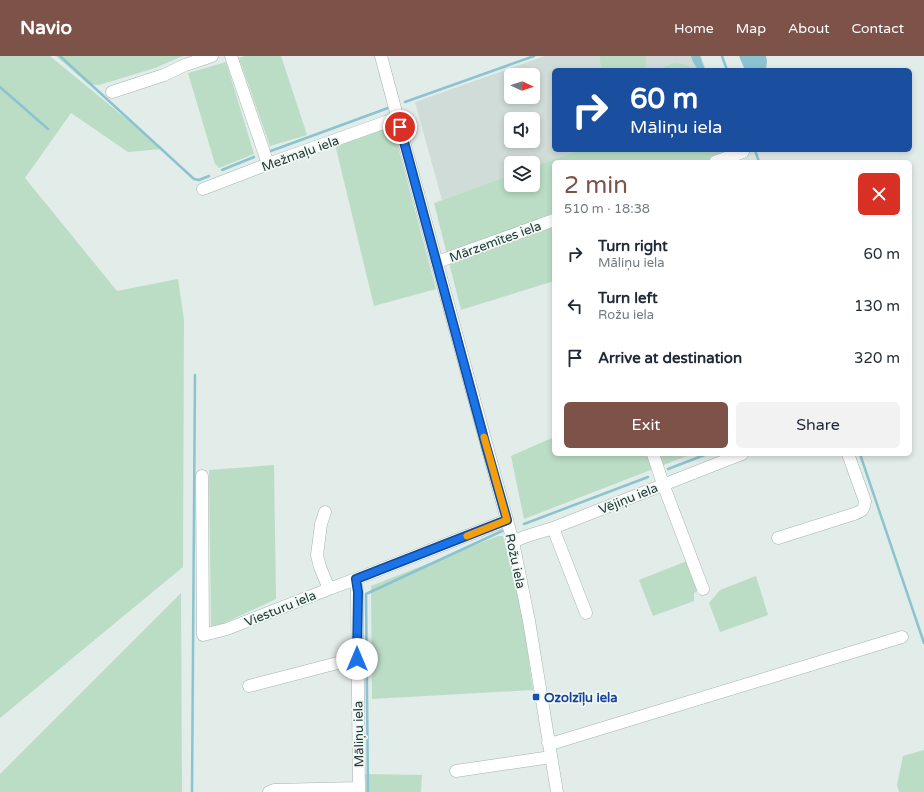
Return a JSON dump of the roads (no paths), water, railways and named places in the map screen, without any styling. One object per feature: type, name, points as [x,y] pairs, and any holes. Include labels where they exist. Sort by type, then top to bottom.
[{"type":"street","points":[[112,92],[164,75],[185,65],[212,56]]},
{"type":"street","points":[[231,56],[268,164]]},
{"type":"street","name":"Rožu iela","points":[[381,56],[513,542],[529,621],[557,792]]},
{"type":"street","name":"Mežmaļu iela","points":[[203,189],[397,118]]},
{"type":"street","points":[[723,160],[744,155]]},
{"type":"street","name":"Mārzemītes iela","points":[[437,262],[552,221]]},
{"type":"street","points":[[655,456],[663,484],[703,589]]},
{"type":"street","name":"Vējiņu iela","points":[[513,542],[553,528],[737,456]]},
{"type":"street","points":[[778,538],[861,511],[864,507],[864,501],[849,456]]},
{"type":"street","name":"Viesturu iela","points":[[202,476],[203,635],[227,629],[356,579]]},
{"type":"street","points":[[325,512],[321,524],[317,555],[329,589]]},
{"type":"street","points":[[356,579],[507,520]]},
{"type":"street","points":[[553,528],[586,613]]},
{"type":"street","name":"Māliņu iela","points":[[269,792],[274,790],[359,790],[357,659],[358,592],[356,579]]},
{"type":"street","points":[[548,744],[902,637]]},
{"type":"street","points":[[249,686],[357,659]]},
{"type":"street","points":[[456,771],[551,757]]},
{"type":"water","points":[[691,56],[700,56],[704,68],[697,68]]},
{"type":"water","points":[[739,56],[766,56],[766,68],[744,68]]},
{"type":"waterway","points":[[60,56],[194,179],[199,180],[209,176]]},
{"type":"waterway","points":[[405,102],[534,56]]},
{"type":"waterway","points":[[722,56],[726,68]]},
{"type":"waterway","points":[[0,87],[48,129]]},
{"type":"waterway","points":[[268,152],[388,108]]},
{"type":"waterway","points":[[756,152],[758,160]]},
{"type":"waterway","points":[[222,170],[254,157]]},
{"type":"waterway","points":[[192,792],[195,375]]},
{"type":"waterway","points":[[668,469],[702,456]]},
{"type":"waterway","points":[[861,456],[924,643]]},
{"type":"waterway","points":[[524,524],[648,477]]},
{"type":"waterway","points":[[368,792],[366,594],[502,531]]},
{"type":"place","name":"Ozolzīļu iela","points":[[536,697]]}]
